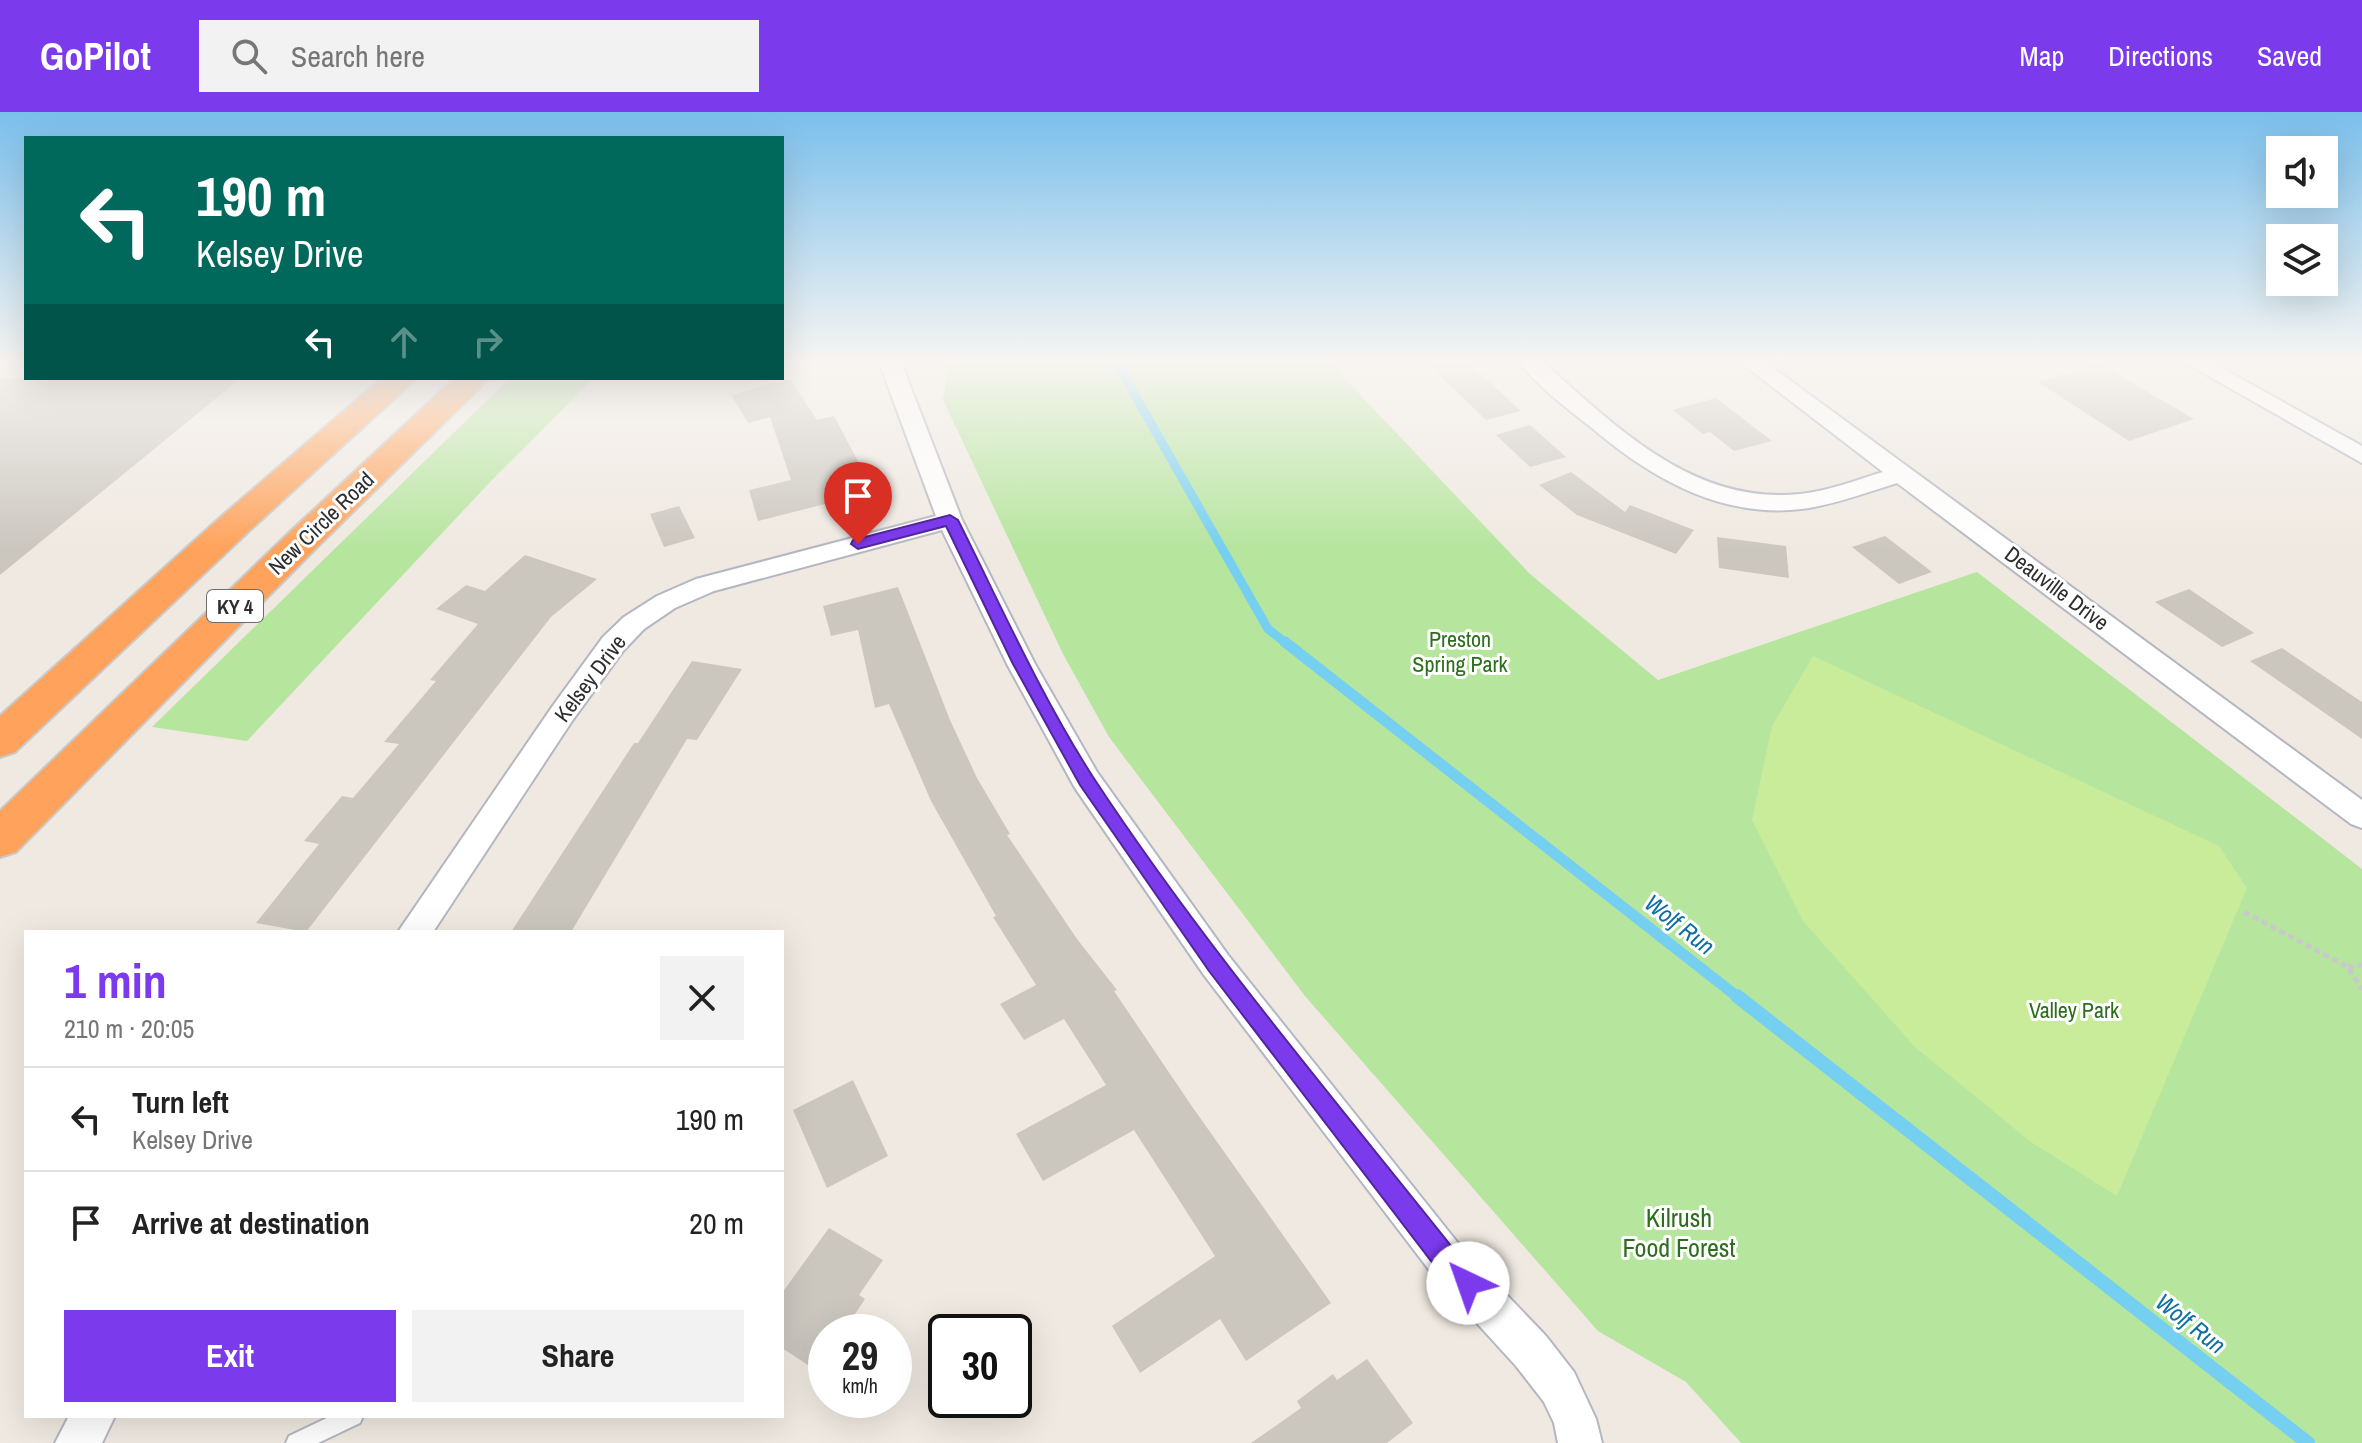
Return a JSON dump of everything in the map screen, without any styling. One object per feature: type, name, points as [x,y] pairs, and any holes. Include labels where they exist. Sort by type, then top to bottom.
[{"type":"highway","name":"KY 4","points":[[0,741],[236,523],[349,424]]},
{"type":"highway","name":"New Circle Road","points":[[0,839],[425,424]]},
{"type":"street","points":[[914,424],[950,520],[1021,664],[1086,780],[1216,965],[1447,1261],[1531,1351],[1559,1387],[1575,1419],[1580,1443]]},
{"type":"street","points":[[1601,424],[1668,476],[1740,501],[1801,502],[1903,473]]},
{"type":"street","name":"Deauville Drive","points":[[1836,424],[2362,816]]},
{"type":"street","points":[[2305,424],[2362,456]]},
{"type":"street","name":"Kelsey Drive","points":[[416,930],[562,714],[613,644],[634,623],[666,602],[705,585],[950,520]]},
{"type":"street","points":[[77,1443],[93,1418]]},
{"type":"lane","points":[[296,1443],[349,1418]]},
{"type":"path","points":[[2244,912],[2348,967],[2362,990]]},
{"type":"path","points":[[2348,967],[2362,965]]},
{"type":"green space","points":[[463,424],[548,424],[247,741],[152,727]]},
{"type":"green space","points":[[954,424],[1388,424],[1530,574],[1658,680],[1977,572],[2362,869],[2362,1443],[1741,1443],[1686,1382],[1598,1331],[1305,996],[1109,737],[1063,654]]},
{"type":"green space","name":"Valley Park","points":[[1813,656],[2219,846],[2247,888],[2117,1196],[2031,1142],[1915,1047],[1803,921],[1752,820],[1772,726]]},
{"type":"building","points":[[0,424],[185,424],[0,575]]},
{"type":"building","points":[[772,424],[838,424],[860,465],[868,463],[880,490],[758,521],[749,490],[791,480]]},
{"type":"building","points":[[1691,424],[1750,424],[1772,441],[1734,451],[1710,432],[1703,434]]},
{"type":"building","points":[[2103,424],[2179,424],[2129,441]]},
{"type":"building","points":[[1530,425],[1566,457],[1530,467],[1496,435]]},
{"type":"building","points":[[1571,472],[1625,512],[1630,505],[1694,530],[1676,554],[1577,515],[1539,485]]},
{"type":"building","points":[[679,506],[695,538],[664,547],[650,514]]},
{"type":"building","points":[[1885,536],[1932,572],[1899,584],[1852,547]]},
{"type":"building","points":[[1717,537],[1786,546],[1789,578],[1719,568]]},
{"type":"building","points":[[525,555],[597,579],[551,617],[308,930],[256,923],[319,844],[304,841],[342,796],[353,798],[399,744],[384,742],[436,681],[430,680],[478,624],[436,609],[466,585],[485,591]]},
{"type":"building","points":[[898,587],[950,720],[977,778],[1010,834],[1007,835],[1077,939],[1117,990],[1114,991],[1191,1105],[1331,1303],[1246,1361],[1220,1319],[1140,1373],[1112,1326],[1215,1256],[1134,1130],[1043,1181],[1016,1134],[1106,1085],[1064,1019],[1024,1040],[1000,1004],[1036,985],[993,917],[996,916],[931,801],[889,704],[875,708],[858,630],[831,636],[823,606]]},
{"type":"building","points":[[2189,589],[2254,633],[2222,647],[2155,602]]},
{"type":"building","points":[[2282,648],[2362,702],[2362,739],[2250,661]]},
{"type":"building","points":[[692,661],[742,669],[697,740],[687,739],[572,930],[512,930],[634,743],[638,743]]},
{"type":"building","points":[[853,1080],[888,1156],[827,1188],[793,1110]]},
{"type":"building","points":[[829,1228],[883,1260],[859,1295],[865,1299],[855,1314],[808,1314],[808,1365],[784,1349],[784,1290]]},
{"type":"building","points":[[1367,1359],[1413,1423],[1387,1443],[1251,1443],[1301,1408],[1297,1401],[1333,1374],[1337,1380]]},
{"type":"waterway","name":"Wolf Run","points":[[1151,424],[1268,629],[1287,644]]},
{"type":"waterway","name":"Wolf Run","points":[[1285,642],[1739,998]]},
{"type":"waterway","name":"Wolf Run","points":[[1737,996],[2308,1443]]},
{"type":"route","points":[[858,544],[950,520],[1021,664],[1086,780],[1216,965],[1447,1261],[1468,1283]]},
{"type":"park label","name":"Preston Spring Park","points":[[1460,652]]},
{"type":"park label","name":"Kilrush Food Forest","points":[[1679,1232]]}]
